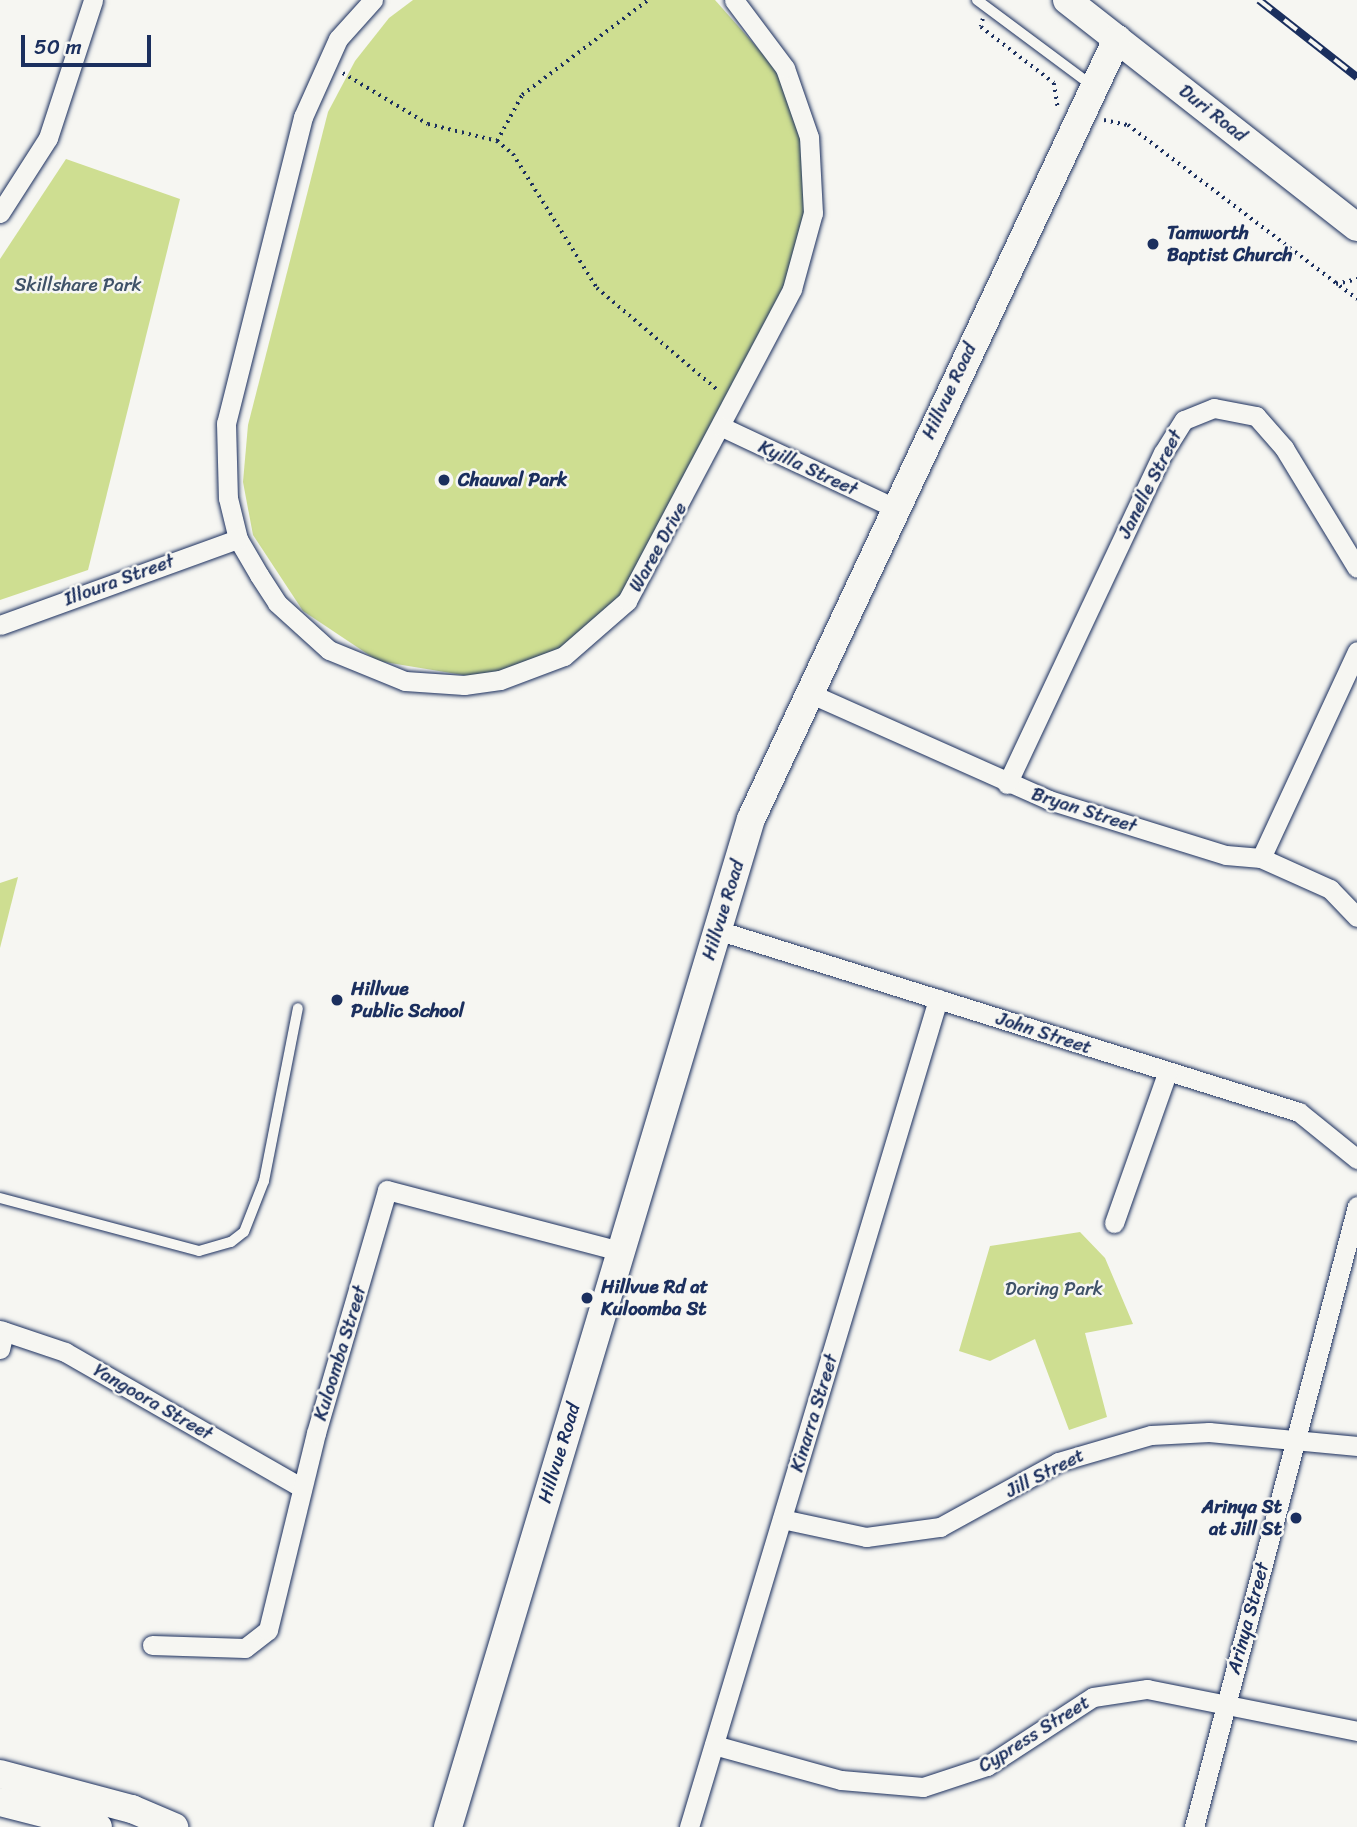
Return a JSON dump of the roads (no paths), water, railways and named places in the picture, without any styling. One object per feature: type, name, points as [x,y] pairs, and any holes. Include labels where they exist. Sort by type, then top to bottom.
[{"type":"street","points":[[0,214],[48,138],[93,0]]},
{"type":"street","name":"Waree Drive","points":[[373,0],[325,64],[303,117],[226,423],[223,459],[238,539],[277,603],[329,650],[363,668],[434,684],[500,680],[564,656],[627,601],[722,427],[792,289],[808,237],[813,174],[809,137],[785,68],[734,0]]},
{"type":"street","name":"Duri Road","points":[[1067,0],[1357,227]]},
{"type":"street","name":"Hillvue Road","points":[[448,1827],[751,819],[1091,85],[1117,39]]},
{"type":"street","name":"Janelle Street","points":[[1007,784],[1163,453],[1184,420],[1214,408],[1256,416],[1284,448],[1357,568]]},
{"type":"street","name":"Kyilla Street","points":[[722,427],[895,508]]},
{"type":"street","name":"Illoura Street","points":[[0,625],[238,539]]},
{"type":"street","points":[[1261,858],[1357,651]]},
{"type":"street","name":"Bryan Street","points":[[809,693],[1007,784],[1226,855],[1261,858],[1330,889],[1357,917]]},
{"type":"street","name":"John Street","points":[[717,930],[1167,1073],[1299,1112],[1357,1159]]},
{"type":"street","name":"Kinarra Street","points":[[690,1827],[938,999]]},
{"type":"street","points":[[1114,1223],[1167,1073]]},
{"type":"street","name":"Kuloomba Street","points":[[152,1645],[245,1648],[268,1630],[301,1487],[387,1190],[619,1251]]},
{"type":"street","name":"Arinya Street","points":[[1194,1827],[1357,1206]]},
{"type":"street","name":"Yangoora Street","points":[[2,1337],[65,1352],[301,1487]]},
{"type":"street","name":"Jill Street","points":[[782,1519],[838,1535],[905,1534],[940,1527],[1058,1462],[1108,1443],[1185,1432],[1297,1439],[1357,1446]]},
{"type":"street","name":"Cypress Street","points":[[714,1745],[841,1780],[922,1787],[987,1766],[1093,1697],[1147,1689],[1225,1701],[1357,1731]]},
{"type":"street","points":[[0,1774],[51,1811],[98,1827]]},
{"type":"street","points":[[0,1802],[174,1827]]},
{"type":"lane","points":[[977,0],[1091,85]]},
{"type":"lane","points":[[0,1198],[200,1251],[231,1242],[244,1232],[264,1181],[298,1008]]},
{"type":"railway","points":[[1259,0],[1357,77]]},
{"type":"place","name":"Tamworth Baptist Church","points":[[1153,244]]},
{"type":"place","name":"Chauval Park","points":[[444,480]]},
{"type":"place","name":"Hillvue Public School","points":[[337,1000]]},
{"type":"place","name":"Hillvue Rd at Kuloomba St","points":[[587,1298]]},
{"type":"place","name":"Arinya St at Jill St","points":[[1296,1518]]},
{"type":"park label","name":"Skillshare Park","points":[[78,285]]},
{"type":"park label","name":"Doring Park","points":[[1054,1289]]}]
